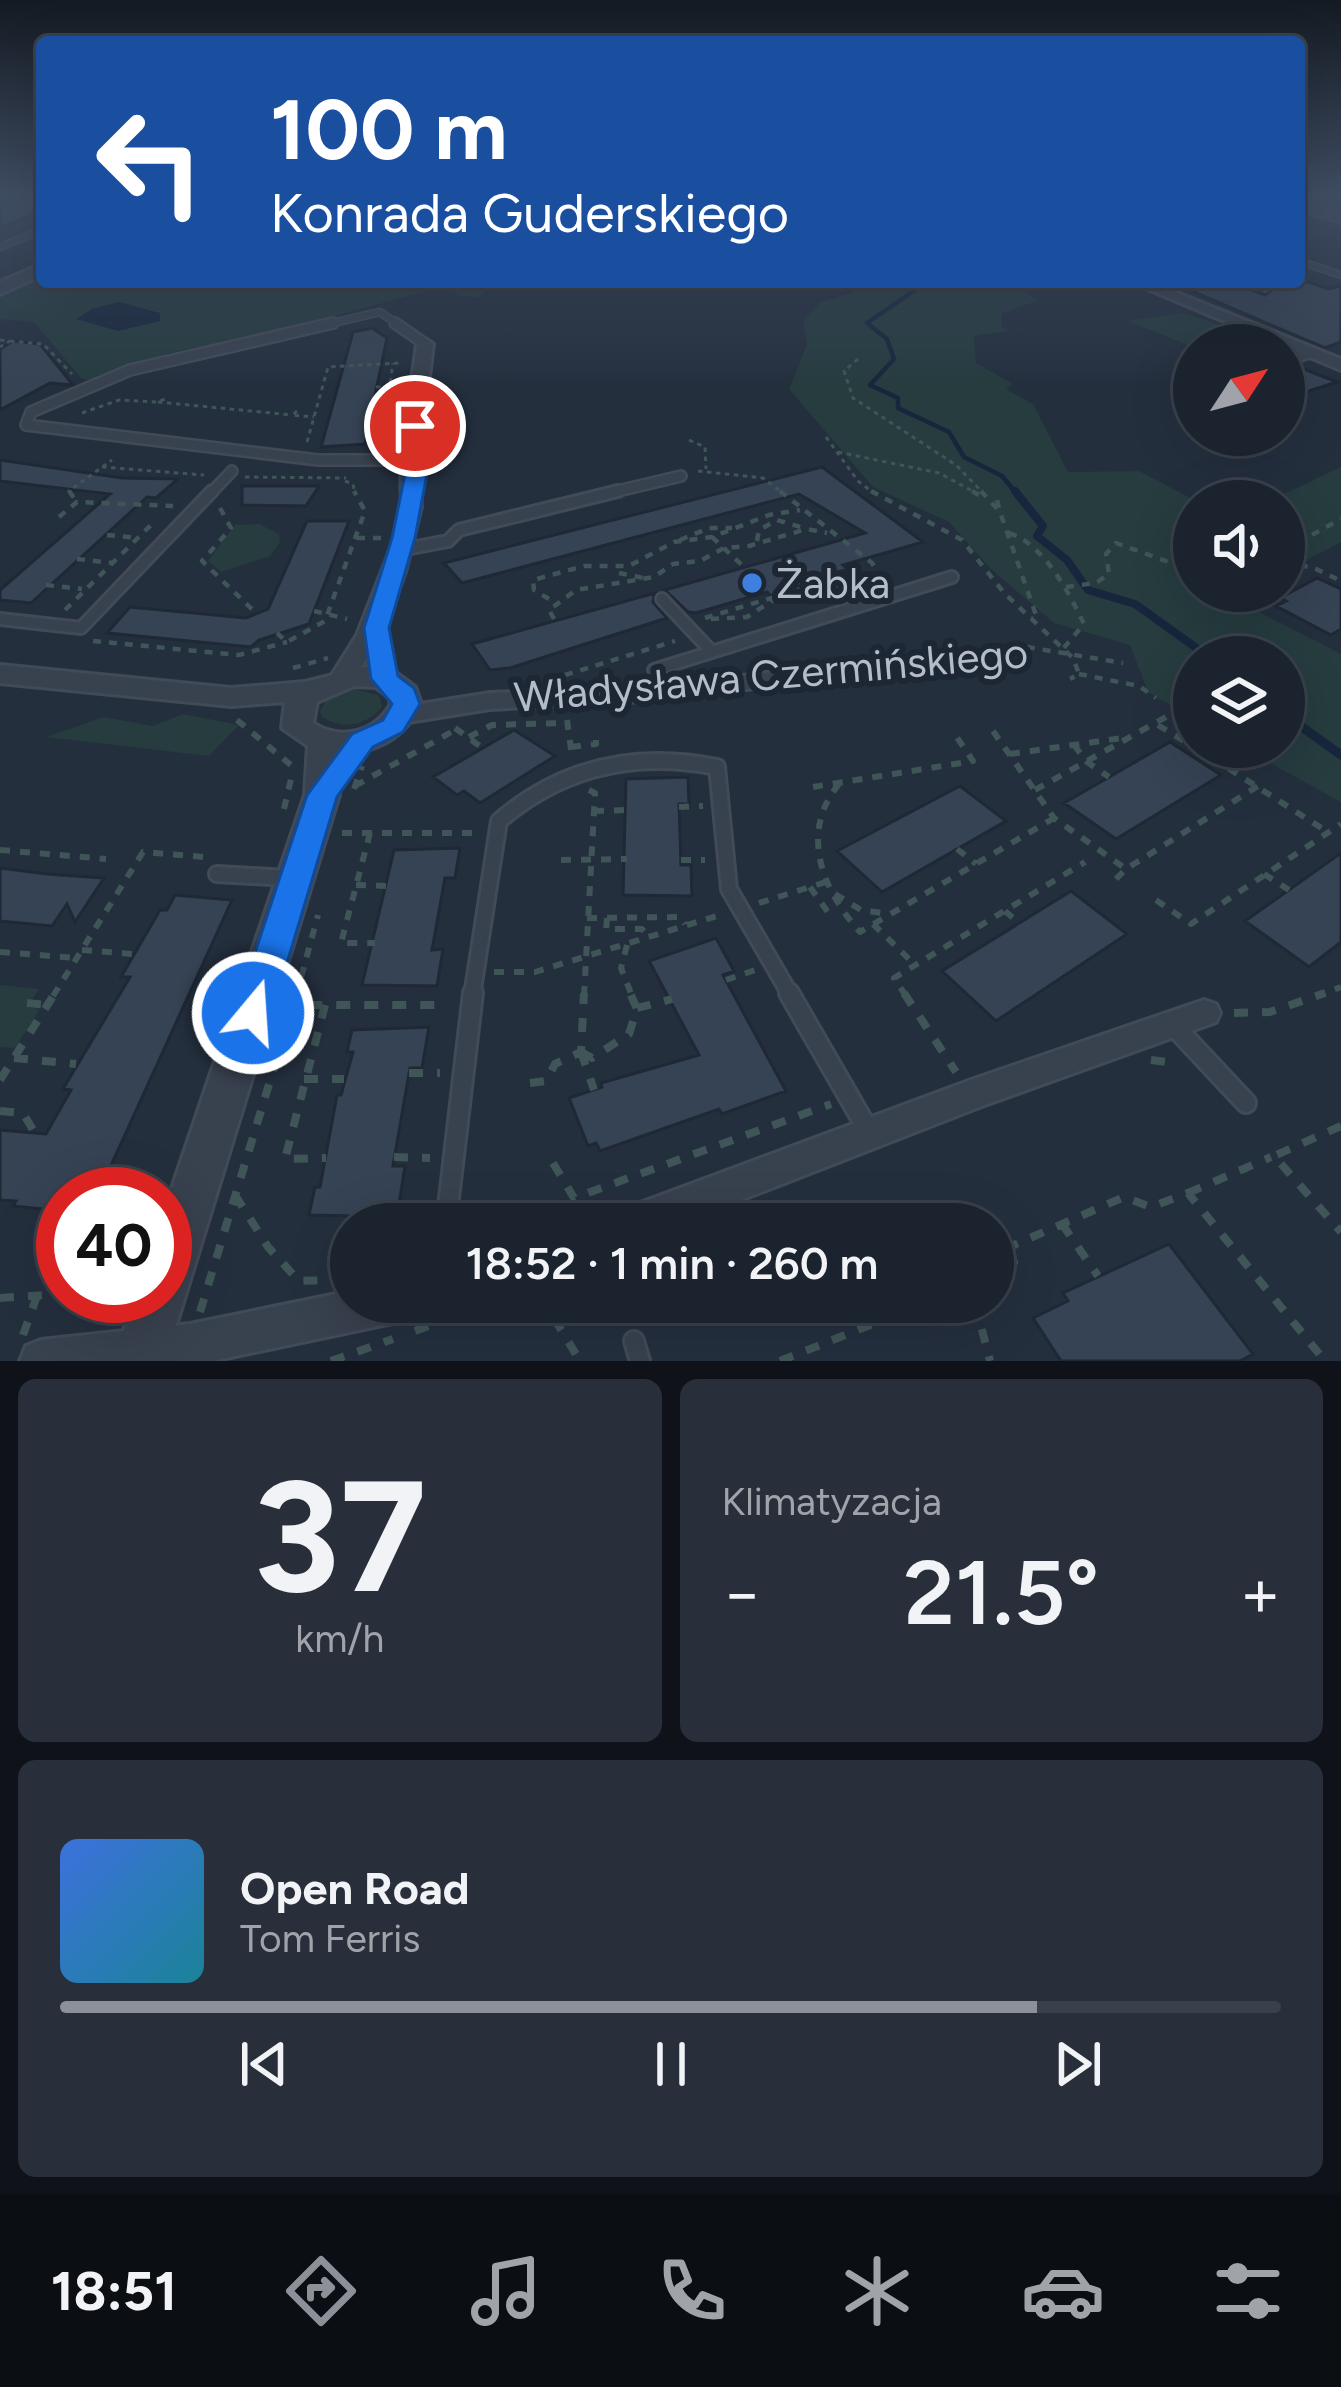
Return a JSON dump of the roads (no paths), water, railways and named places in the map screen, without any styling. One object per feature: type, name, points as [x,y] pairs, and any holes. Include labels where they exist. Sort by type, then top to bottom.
[{"type":"street","points":[[0,290],[36,271]]},
{"type":"street","points":[[1153,288],[1340,363]]},
{"type":"street","points":[[0,674],[238,710],[303,704],[342,666],[400,550],[416,474],[410,460],[425,344]]},
{"type":"street","points":[[192,1209],[344,800],[397,696],[365,627]]},
{"type":"street","points":[[342,666],[397,696]]},
{"type":"street","name":"Władysława Czermińskiego","points":[[397,696],[490,701],[685,689],[891,666]]},
{"type":"street","points":[[303,704],[308,737],[367,748]]},
{"type":"street","points":[[324,742],[344,800]]},
{"type":"street","points":[[688,1203],[971,1095],[1189,1019]]},
{"type":"street","points":[[31,1350],[157,1353],[330,1316]]},
{"type":"street","points":[[157,1353],[159,1323]]},
{"type":"lane","points":[[1305,263],[1341,275]]},
{"type":"lane","points":[[410,460],[318,460],[26,425],[31,412],[130,370],[380,312],[425,344]]},
{"type":"lane","points":[[1305,354],[1312,352]]},
{"type":"lane","points":[[0,620],[81,628],[230,474]]},
{"type":"lane","points":[[400,550],[448,541],[459,530],[681,476]]},
{"type":"lane","points":[[654,670],[708,648],[952,577]]},
{"type":"lane","points":[[662,599],[708,648]]},
{"type":"lane","points":[[680,662],[685,689]]},
{"type":"lane","points":[[448,1203],[497,832],[503,816],[575,772],[676,760],[717,766],[729,889],[871,1135]]},
{"type":"lane","points":[[219,866],[310,888]]},
{"type":"lane","points":[[1189,1019],[1246,1103]]},
{"type":"water","points":[[119,302],[160,313],[160,321],[118,331],[76,319],[92,309]]},
{"type":"waterway","points":[[910,288],[915,290],[867,323],[887,339],[894,359],[870,385],[898,398],[898,408],[949,432],[964,457],[1002,476],[1017,494]]},
{"type":"waterway","points":[[1015,491],[1043,526],[1037,536],[1067,560],[1088,590],[1135,604],[1180,636]]},
{"type":"waterway","points":[[1305,729],[1341,755]]},
{"type":"place","name":"Żabka","points":[[752,583]]}]
